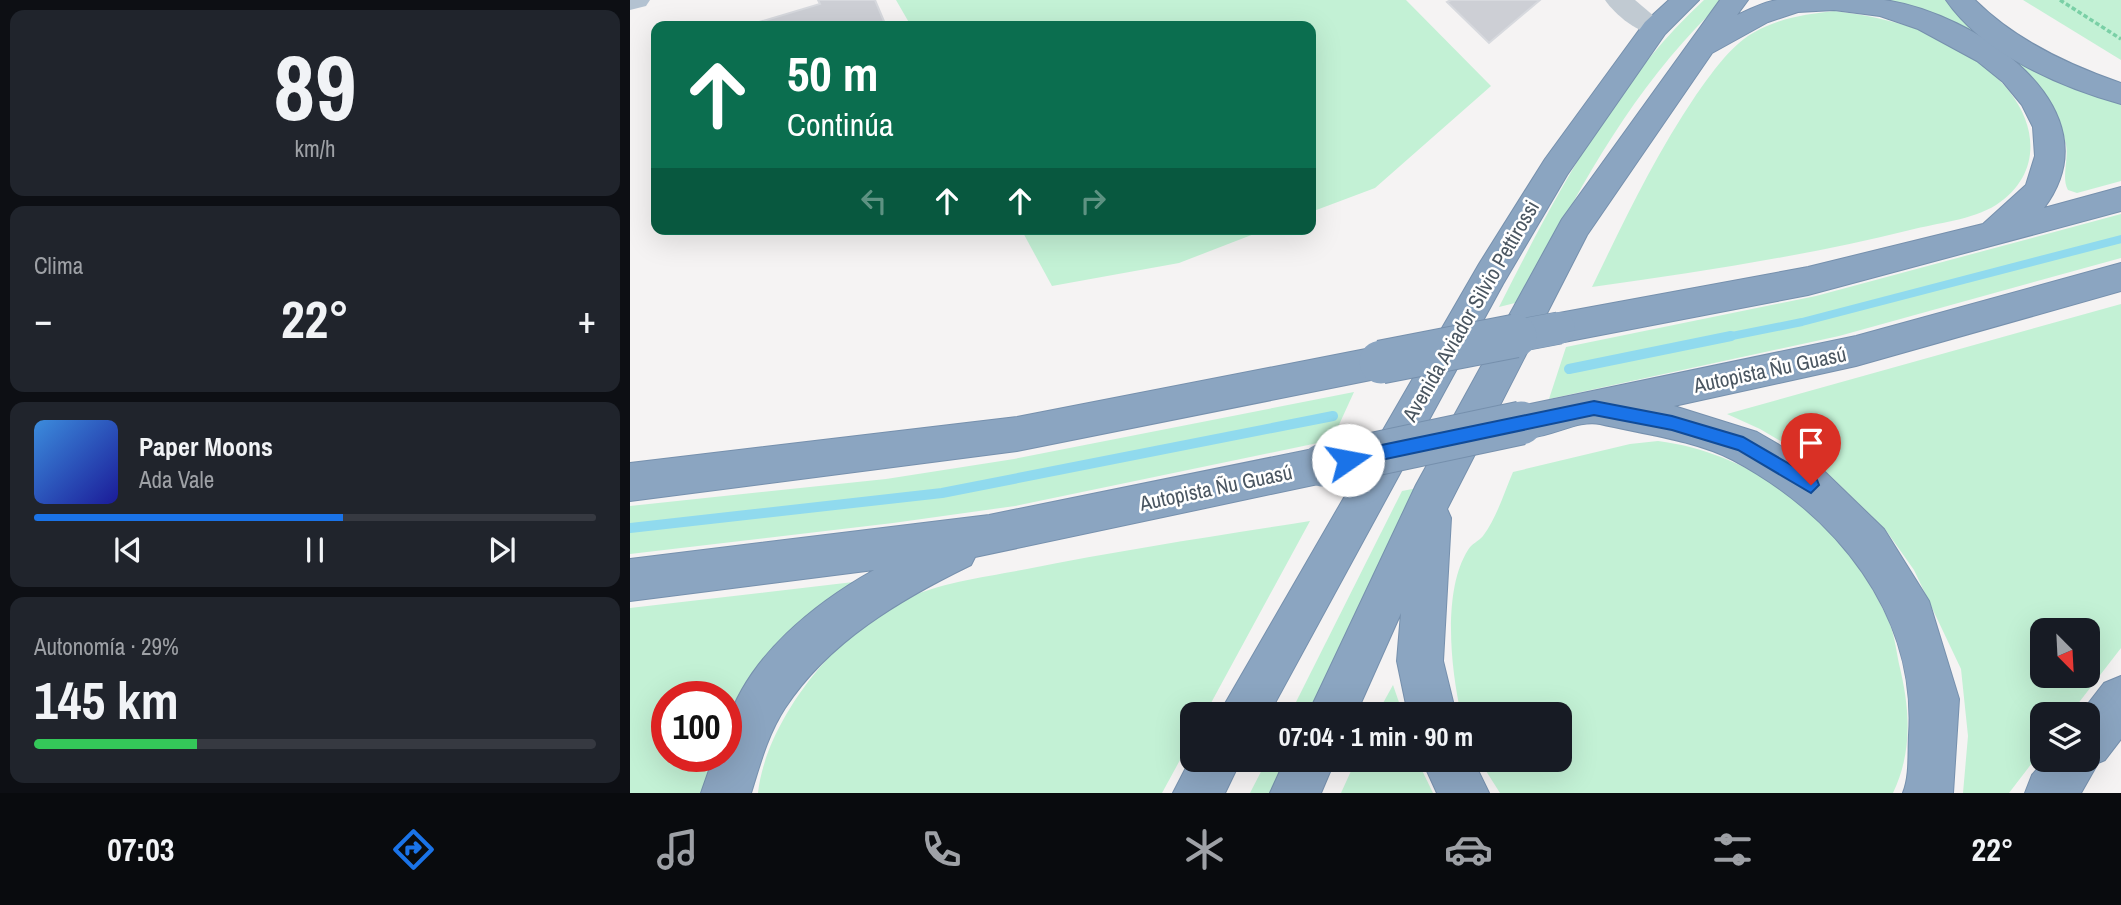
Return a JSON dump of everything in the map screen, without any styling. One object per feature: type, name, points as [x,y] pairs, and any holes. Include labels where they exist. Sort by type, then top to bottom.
[{"type":"highway","name":"Avenida Aviador Silvio Pettirossi","points":[[1250,702],[1525,216],[1556,167],[1655,28],[1685,0]]},
{"type":"highway","points":[[1338,702],[1431,498],[1574,228],[1690,59],[1734,0]]},
{"type":"highway","points":[[1960,0],[1975,17],[2031,55],[2096,86],[2121,94]]},
{"type":"highway","points":[[1690,59],[1724,34],[1766,11],[1812,2],[1861,5],[1900,12],[1942,28],[1984,50],[2014,75],[2036,102],[2050,130],[2051,163],[2041,187],[2025,209],[1992,236]]},
{"type":"highway","points":[[630,482],[1017,434],[1808,281],[1992,236],[2121,199]]},
{"type":"highway","name":"Autopista Ñu Guasú","points":[[630,580],[989,535],[1856,351],[2121,277]]},
{"type":"highway","points":[[1594,408],[1672,423],[1743,444],[1811,485],[1869,543],[1913,617],[1935,699],[1931,785],[1928,793]]},
{"type":"highway","points":[[1429,702],[1420,661],[1431,498]]},
{"type":"highway","points":[[726,793],[743,741],[765,696],[805,647],[846,611],[894,580],[989,535]]},
{"type":"highway","points":[[2100,727],[2121,700]]},
{"type":"highway","points":[[1198,793],[1210,772]]},
{"type":"highway","points":[[1295,793],[1305,772]]},
{"type":"highway","points":[[1453,772],[1464,793]]},
{"type":"highway","points":[[2050,793],[2067,772]]},
{"type":"main road","points":[[630,2],[636,0]]},
{"type":"lane","points":[[1618,0],[1655,28]]},
{"type":"path","points":[[2060,0],[2121,39]]},
{"type":"green space","points":[[896,0],[1406,0],[1491,86],[1375,188],[1316,210],[1316,21],[908,21]]},
{"type":"green space","points":[[1704,0],[1724,0],[1692,32],[1635,103],[1586,180],[1523,301],[1499,307],[1564,184],[1613,105],[1671,33]]},
{"type":"green space","points":[[1875,0],[1945,0],[1961,16],[2121,104],[2121,181],[2077,193],[2068,190],[2065,180],[2065,139],[2046,97]]},
{"type":"green space","points":[[2023,0],[2121,0],[2121,60]]},
{"type":"green space","points":[[1835,11],[1883,19],[1930,34],[1973,57],[1992,73],[2019,106],[2030,136],[2027,166],[2021,180],[2010,193],[1987,210],[1920,228],[1752,263],[1592,287],[1667,142],[1696,95],[1736,45],[1773,24]]},
{"type":"green space","points":[[2121,214],[2121,258],[1839,336],[1549,399],[1566,347],[1816,296]]},
{"type":"green space","points":[[1024,235],[1251,235],[1179,263],[1052,286]]},
{"type":"green space","points":[[2121,304],[2121,648],[2100,675],[2100,618],[2030,618],[2030,688],[2090,688],[2079,702],[2030,702],[2030,766],[2009,793],[1963,793],[1968,736],[1961,669],[1914,570],[1885,529],[1816,462],[1760,429],[1727,414]]},
{"type":"green space","points":[[1354,392],[1332,440],[1015,506],[630,554],[630,506],[886,479],[1014,459]]},
{"type":"green space","points":[[1658,441],[1731,461],[1764,478],[1795,499],[1823,524],[1847,553],[1869,584],[1887,617],[1906,697],[1907,745],[1893,793],[1500,793],[1487,772],[1572,772],[1572,702],[1459,702],[1451,631],[1452,608],[1460,567],[1469,548],[1483,536],[1492,521],[1513,472],[1630,444]]},
{"type":"green space","points":[[1428,486],[1323,702],[1296,702],[1402,491]]},
{"type":"green space","points":[[1310,521],[1212,702],[1180,702],[1180,760],[1162,793],[758,793],[764,765],[790,708],[831,655],[878,614],[903,600],[948,584],[1133,549]]},
{"type":"green space","points":[[862,581],[742,724],[742,681],[651,681],[651,772],[715,772],[708,793],[630,793],[630,608]]},
{"type":"green space","points":[[1393,685],[1399,702],[1384,702]]},
{"type":"green space","points":[[1261,772],[1288,772],[1278,793],[1250,793]]},
{"type":"green space","points":[[1351,772],[1423,772],[1433,793],[1341,793]]},
{"type":"building","points":[[818,0],[875,0],[884,21],[763,21],[820,4]]},
{"type":"building","points":[[1540,0],[1489,43],[1447,2]]},
{"type":"waterway","points":[[1722,338],[1802,322],[2121,239]]},
{"type":"waterway","points":[[1569,369],[1731,336]]},
{"type":"waterway","points":[[630,528],[942,493],[1333,416]]},
{"type":"route","points":[[1348,460],[1594,408],[1672,423],[1743,444],[1811,485]]}]
